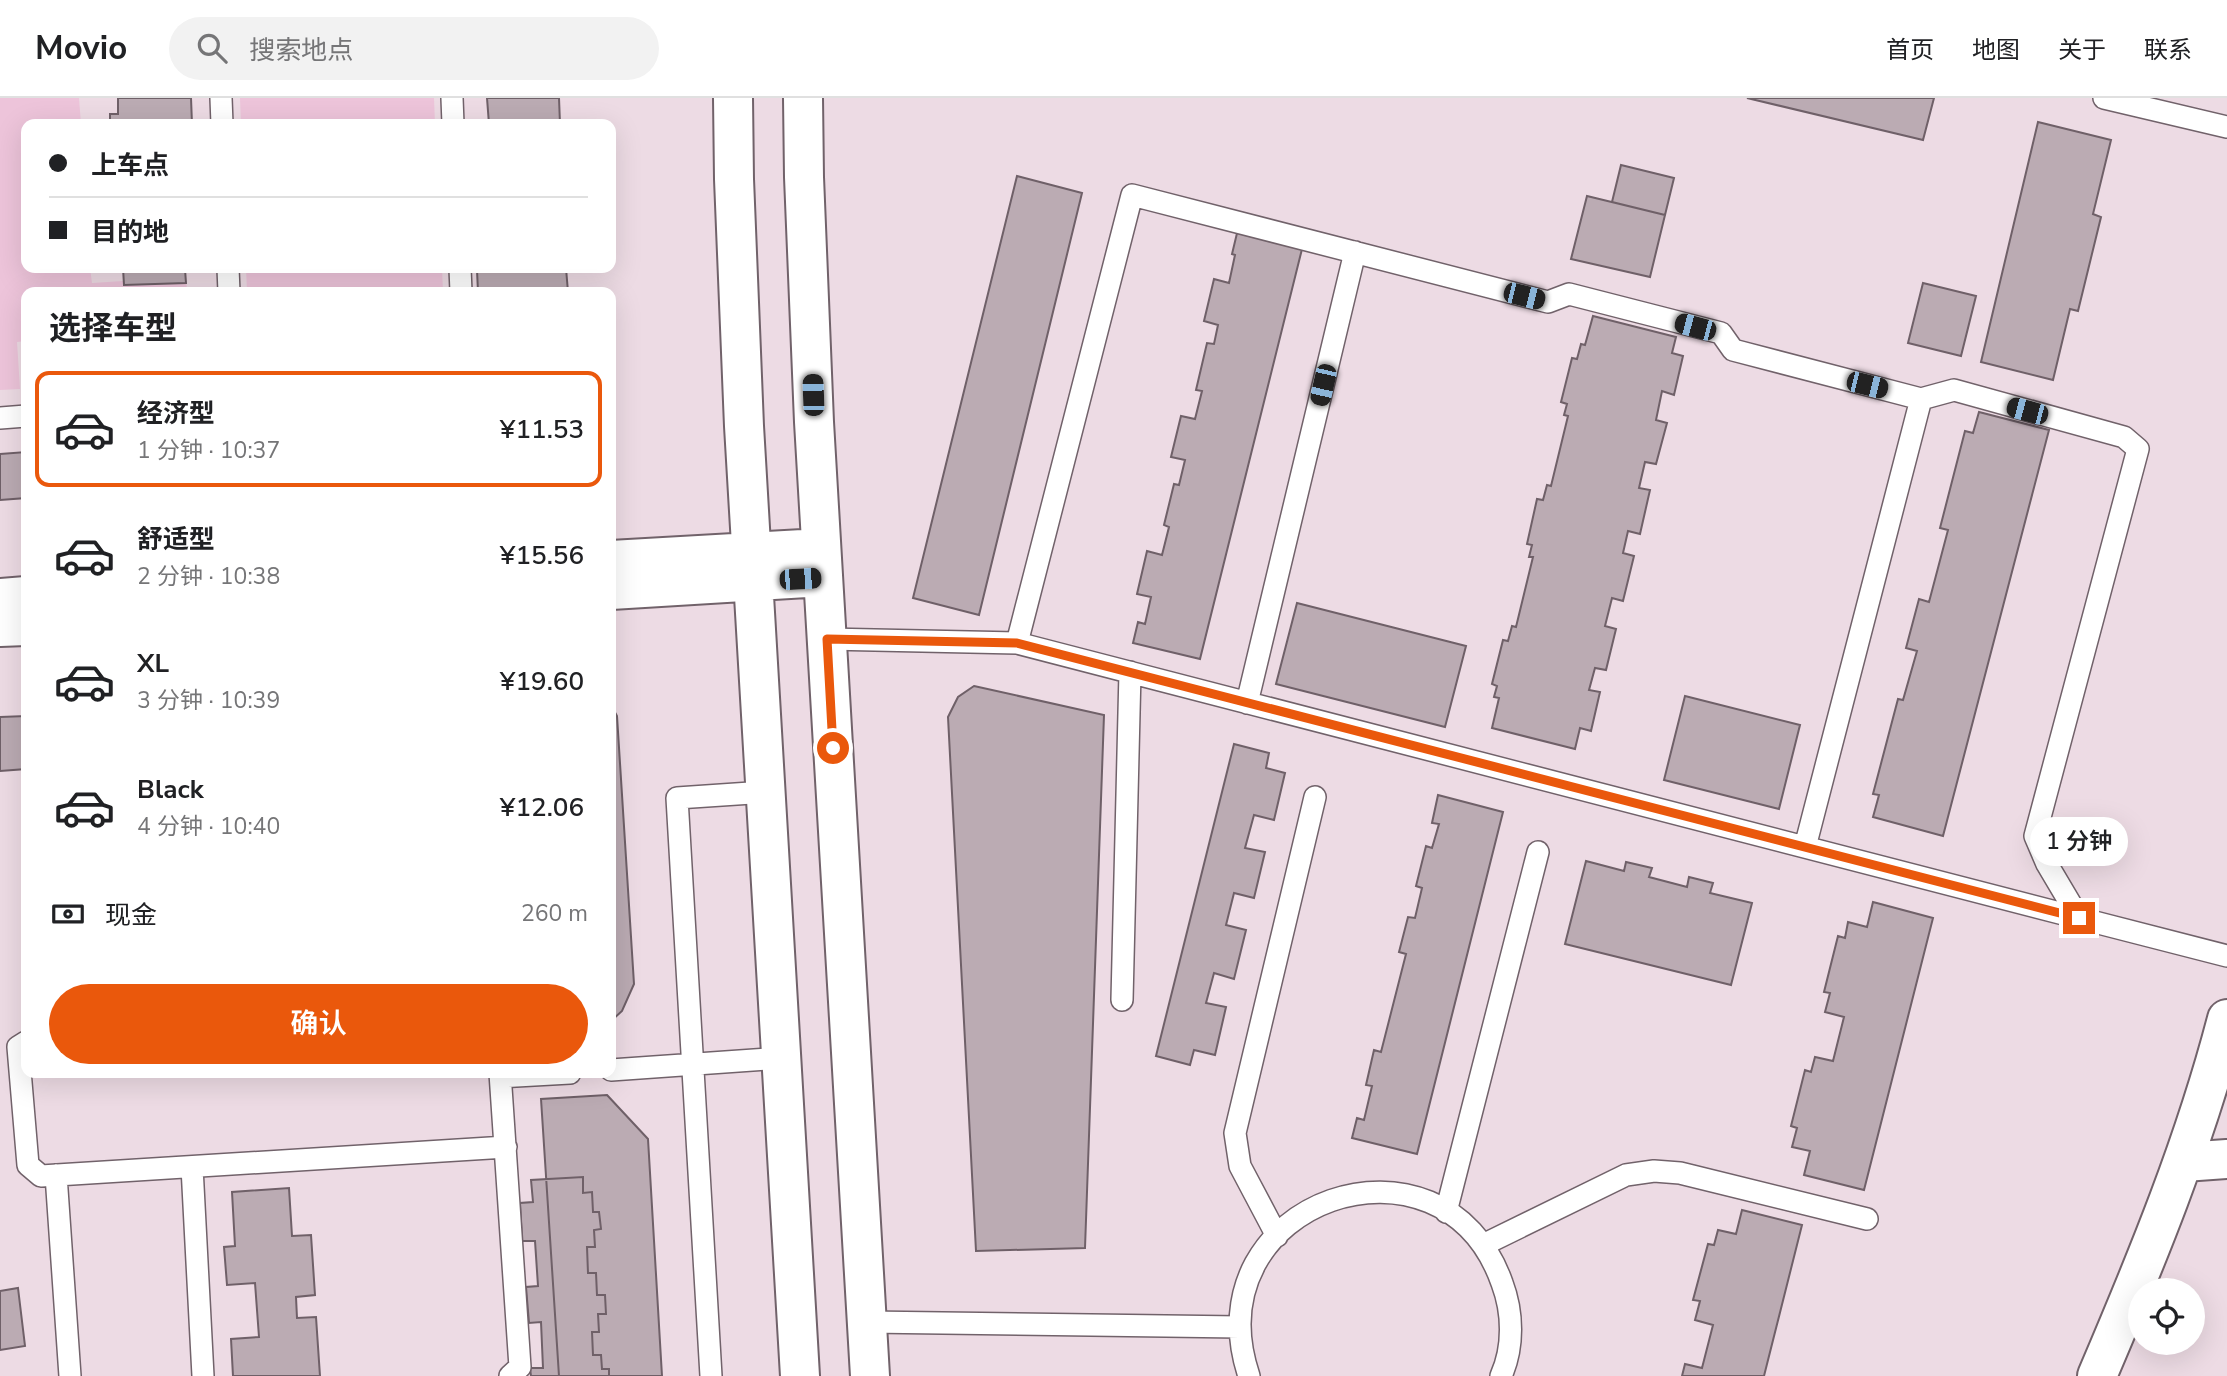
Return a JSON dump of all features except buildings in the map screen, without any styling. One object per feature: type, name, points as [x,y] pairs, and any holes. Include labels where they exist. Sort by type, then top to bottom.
[{"type":"street","points":[[733,98],[753,567],[800,1376]]},
{"type":"street","points":[[803,98],[814,422],[870,1376]]},
{"type":"street","points":[[616,561],[753,567],[822,563]]},
{"type":"street","points":[[616,589],[753,567]]},
{"type":"street","points":[[0,598],[21,596]]},
{"type":"street","points":[[0,627],[21,626]]},
{"type":"street","points":[[2097,1376],[2142,1272],[2183,1162],[2212,1078],[2227,1019]]},
{"type":"street","points":[[2183,1162],[2227,1159]]},
{"type":"lane","points":[[221,98],[222,119]]},
{"type":"lane","points":[[452,98],[453,119]]},
{"type":"lane","points":[[2104,98],[2227,127]]},
{"type":"lane","points":[[1017,643],[1132,195],[1548,302],[1569,294],[1721,333],[1733,350],[1921,399],[1954,390],[2124,437],[2138,449],[2035,836],[2047,864],[2079,918]]},
{"type":"lane","points":[[1247,703],[1355,253]]},
{"type":"lane","points":[[1805,847],[1921,399]]},
{"type":"lane","points":[[0,418],[21,416]]},
{"type":"lane","points":[[827,639],[1017,643],[2227,956]]},
{"type":"lane","points":[[1122,1000],[1130,672]]},
{"type":"lane","points":[[711,1376],[677,798],[766,792]]},
{"type":"lane","points":[[1277,1236],[1240,1166],[1235,1133],[1315,797]]},
{"type":"lane","points":[[1446,1212],[1538,852]]},
{"type":"lane","points":[[21,1045],[18,1047],[28,1165],[41,1176],[506,1147]]},
{"type":"lane","points":[[616,1070],[782,1058]]},
{"type":"lane","points":[[501,1078],[520,1367],[510,1376]]},
{"type":"lane","points":[[192,1167],[203,1376]]},
{"type":"lane","points":[[1483,1245],[1626,1175],[1654,1171],[1680,1173],[1867,1219]]},
{"type":"lane","points":[[56,1175],[71,1376]]},
{"type":"lane","points":[[1250,1376],[1242,1356],[1240,1327],[1243,1299],[1251,1273],[1265,1248],[1307,1210],[1332,1198],[1360,1192],[1388,1192],[1416,1198],[1446,1212],[1464,1225],[1483,1245],[1497,1269],[1507,1296],[1509,1345],[1501,1376]]},
{"type":"lane","points":[[867,1322],[1240,1327]]},
{"type":"shaded area","points":[[0,98],[79,98],[81,119],[21,119],[21,273],[91,273],[92,283],[186,277],[187,287],[21,287],[21,342],[17,342],[20,389],[0,390]]},
{"type":"shaded area","points":[[240,98],[434,98],[435,119],[241,119]]},
{"type":"shaded area","points":[[246,273],[442,273],[443,287],[247,287]]},
{"type":"route","points":[[833,748],[827,639],[1017,643],[2079,918]]}]
